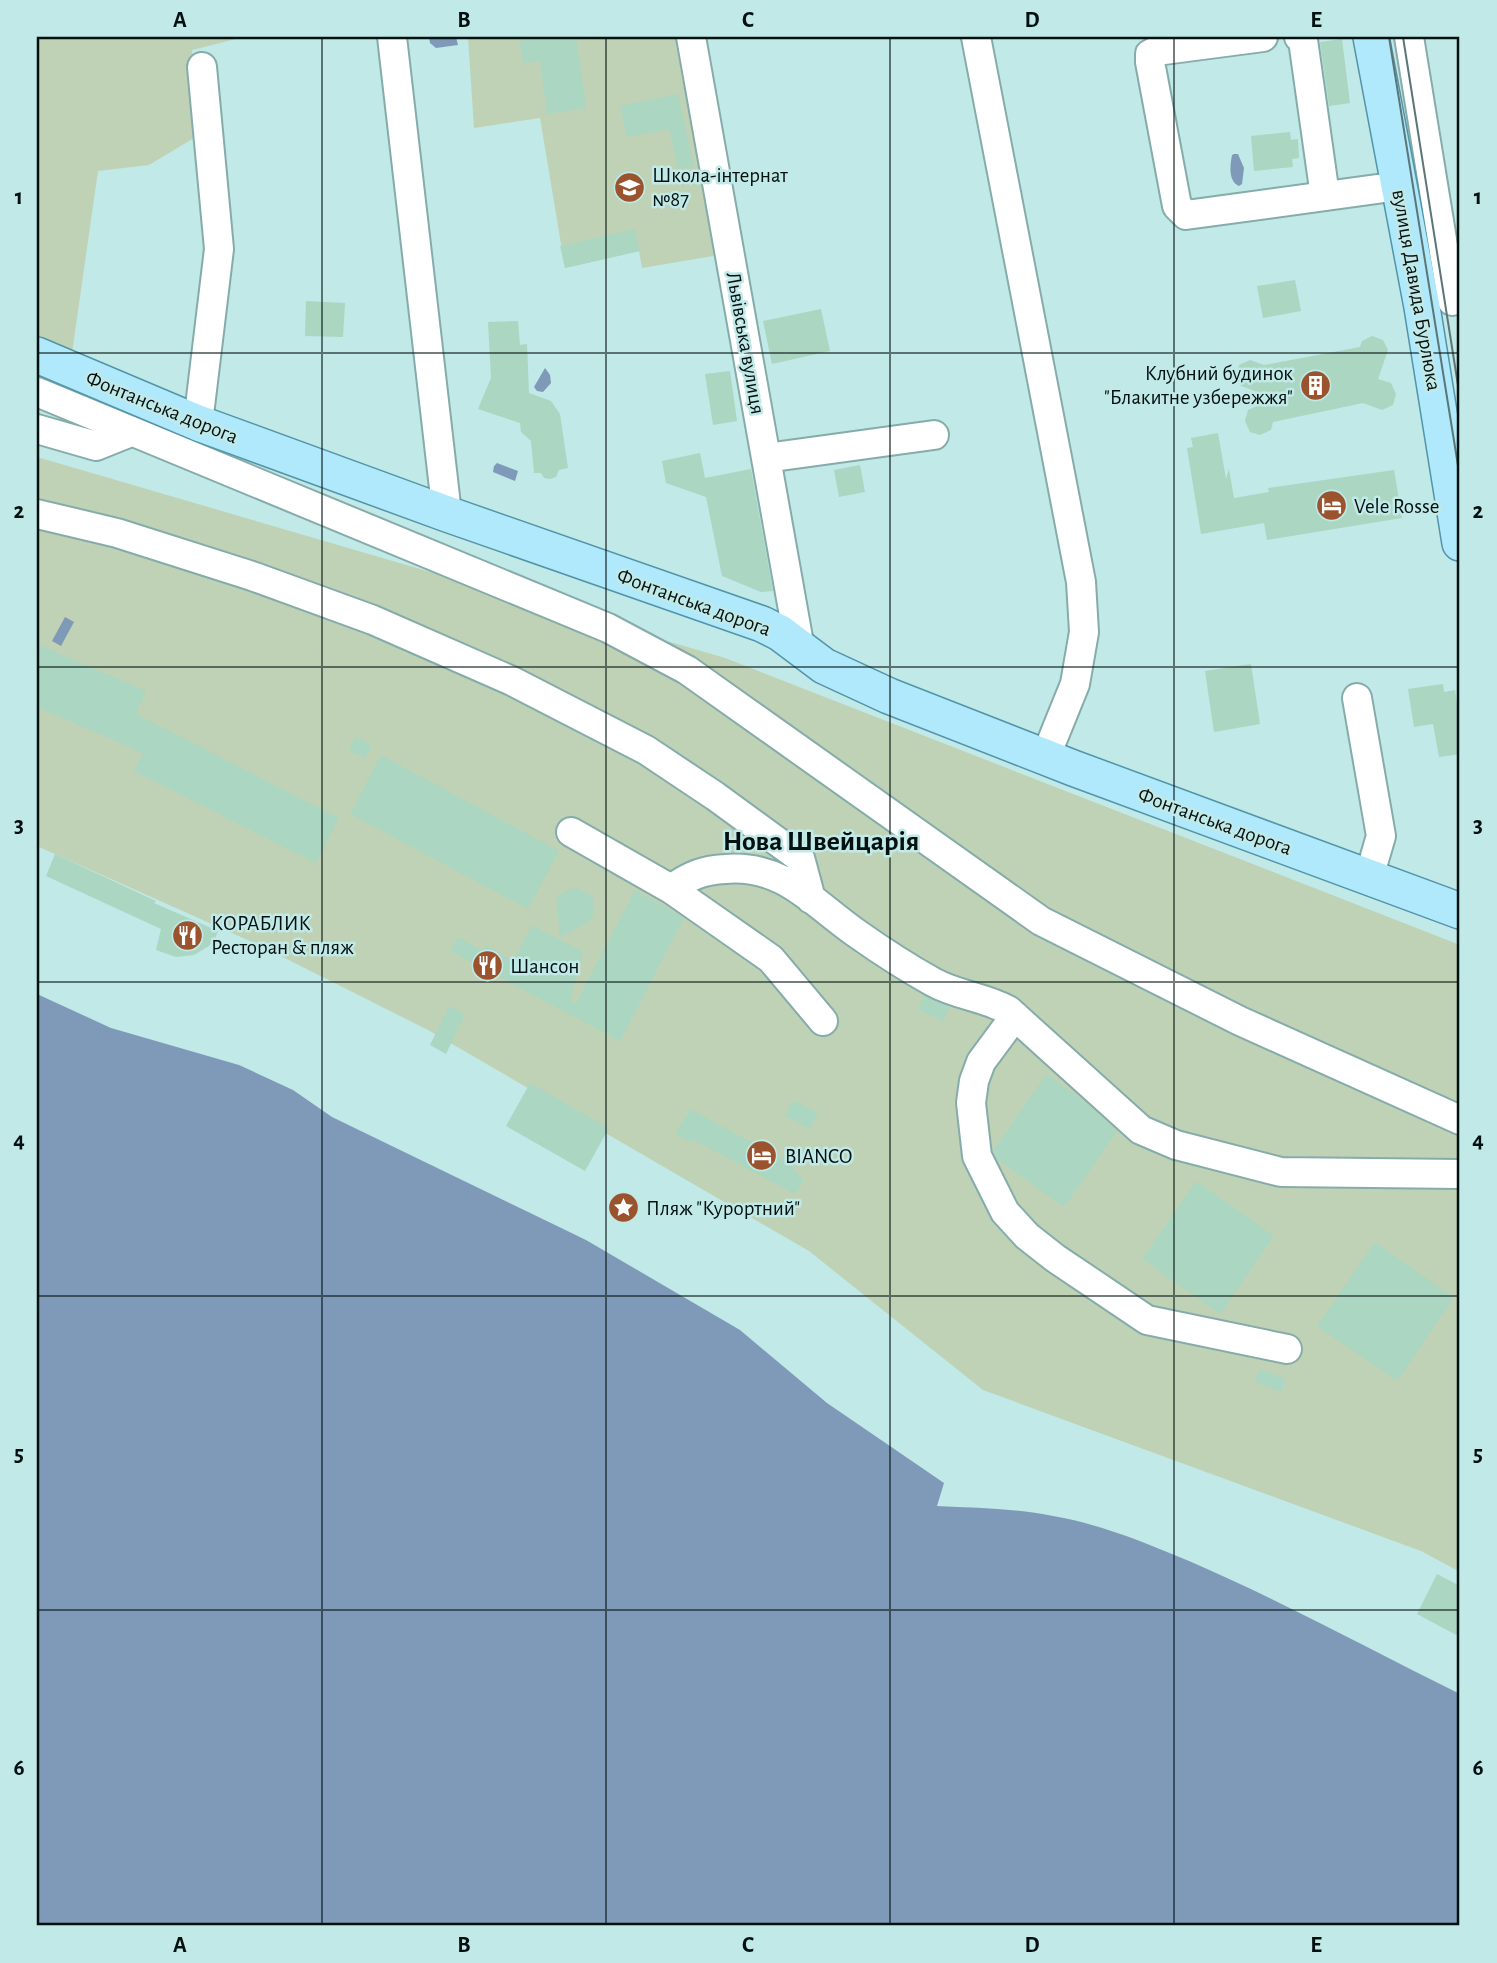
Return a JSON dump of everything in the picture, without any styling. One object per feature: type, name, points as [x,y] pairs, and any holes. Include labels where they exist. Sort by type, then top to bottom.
[{"type":"main road","name":"вулиця Давида Бурлюка","points":[[1371,37],[1399,186],[1445,302],[1460,543]]},
{"type":"main road","name":"Фонтанська дорога","points":[[48,379],[198,423],[447,514],[762,624],[849,679],[1045,758],[1460,911]]},
{"type":"street","points":[[392,37],[447,514]]},
{"type":"street","name":"Львівська вулиця","points":[[691,37],[800,649]]},
{"type":"street","points":[[976,37],[1081,582],[1084,632],[1075,684],[1045,758]]},
{"type":"street","points":[[1263,37],[1150,54],[1177,206],[1186,215],[1399,186]]},
{"type":"street","points":[[1299,37],[1303,40],[1325,196]]},
{"type":"street","points":[[1409,37],[1445,302]]},
{"type":"street","points":[[198,423],[219,249],[202,67]]},
{"type":"street","points":[[48,379],[131,432],[608,628],[687,670],[1041,921],[1240,1021],[1460,1120]]},
{"type":"street","points":[[37,429],[96,446],[131,432]]},
{"type":"street","points":[[766,458],[934,435]]},
{"type":"street","points":[[37,514],[117,533],[252,576],[373,620],[512,681],[646,750],[715,796],[800,859],[811,899]]},
{"type":"street","points":[[1357,698],[1381,836],[1369,877]]},
{"type":"street","points":[[571,832],[671,889],[771,959],[823,1021]]},
{"type":"street","points":[[671,889],[688,876],[715,869],[741,867],[762,870],[783,880],[855,932],[936,984],[995,1002],[1015,1016],[1141,1130],[1176,1145],[1281,1172],[1460,1174]]},
{"type":"street","points":[[1015,1016],[981,1062],[974,1081],[971,1103],[977,1156],[1005,1212],[1027,1236],[1055,1258],[1147,1320],[1287,1349]]},
{"type":"green space","points":[[37,37],[244,37],[192,50],[199,135],[149,165],[98,171],[72,353],[37,341]]},
{"type":"green space","name":"Школа-інтернат №87","points":[[468,37],[682,37],[719,255],[642,268],[639,251],[565,268],[540,118],[474,128]]},
{"type":"green space","points":[[37,457],[725,658],[1460,945],[1460,1572],[1421,1551],[983,1390],[809,1251],[428,1030],[261,946],[37,846]]},
{"type":"water","points":[[429,37],[456,37],[458,45],[436,48],[430,43]]},
{"type":"water","points":[[1234,154],[1238,154],[1244,168],[1242,184],[1239,186],[1233,181],[1231,173]]},
{"type":"water","points":[[545,368],[551,383],[543,392],[537,391],[534,387]]},
{"type":"water","points":[[497,463],[518,471],[515,481],[493,472]]},
{"type":"water","points":[[65,617],[74,622],[61,646],[52,641]]},
{"type":"water","points":[[37,994],[111,1028],[239,1065],[293,1090],[332,1117],[586,1240],[740,1330],[827,1403],[944,1483],[937,1506],[1039,1513],[1071,1519],[1122,1535],[1258,1592],[1460,1694],[1460,1926],[37,1926]]},
{"type":"building","points":[[576,37],[586,108],[547,114],[540,61],[523,63],[519,40]]},
{"type":"building","points":[[1342,39],[1350,103],[1329,106],[1320,42]]},
{"type":"building","points":[[678,94],[694,166],[678,169],[669,129],[627,137],[620,106]]},
{"type":"building","points":[[1290,132],[1291,140],[1298,139],[1299,158],[1292,159],[1293,167],[1254,171],[1251,136]]},
{"type":"building","points":[[635,229],[640,251],[565,268],[560,246]]},
{"type":"building","points":[[1295,280],[1301,311],[1263,318],[1257,286]]},
{"type":"building","points":[[306,301],[345,303],[343,337],[305,336]]},
{"type":"building","points":[[821,309],[830,351],[772,364],[763,321]]},
{"type":"building","points":[[518,321],[520,345],[527,344],[529,393],[551,401],[560,414],[568,468],[559,470],[556,477],[550,479],[544,478],[541,473],[534,473],[531,441],[521,432],[520,423],[478,409],[491,378],[488,322]]},
{"type":"building","name":"Клубний будинок \"Блакитне узбережжя\"","points":[[1372,336],[1383,340],[1388,350],[1378,379],[1391,383],[1396,394],[1393,405],[1382,410],[1363,403],[1273,422],[1271,430],[1260,435],[1250,432],[1245,421],[1248,410],[1274,398],[1241,386],[1236,376],[1239,365],[1250,360],[1264,365],[1360,347],[1362,341]]},
{"type":"building","points":[[730,371],[737,421],[713,425],[705,374]]},
{"type":"building","name":"Vele Rosse","points":[[1218,433],[1226,479],[1229,469],[1234,498],[1269,492],[1268,488],[1394,470],[1402,518],[1267,540],[1264,523],[1201,534],[1187,448],[1193,447],[1191,438]]},
{"type":"building","points":[[700,453],[705,478],[751,469],[773,591],[761,592],[722,576],[706,497],[666,483],[662,461]]},
{"type":"building","points":[[860,465],[865,492],[839,497],[834,470]]},
{"type":"building","points":[[37,644],[146,691],[136,714],[339,818],[316,863],[134,771],[143,753],[37,707]]},
{"type":"building","points":[[1251,664],[1260,724],[1214,732],[1205,671]]},
{"type":"building","points":[[1443,684],[1444,692],[1455,690],[1460,725],[1460,754],[1439,757],[1433,724],[1414,727],[1408,689]]},
{"type":"building","points":[[355,737],[372,745],[365,758],[349,751]]},
{"type":"building","points":[[381,755],[559,851],[528,909],[350,814]]},
{"type":"building","points":[[55,854],[218,931],[215,939],[194,955],[176,957],[156,950],[161,929],[46,876]]},
{"type":"building","points":[[577,888],[590,895],[594,901],[593,916],[588,922],[560,937],[556,897]]},
{"type":"building","points":[[635,890],[684,918],[620,1041],[450,951],[458,937],[482,951],[486,945],[513,961],[532,925],[583,952],[570,1001],[576,1003]]},
{"type":"building","points":[[924,996],[950,1007],[943,1021],[918,1009]]},
{"type":"building","points":[[449,1006],[465,1014],[446,1054],[430,1045]]},
{"type":"building","points":[[1046,1074],[1082,1099],[1117,1131],[1064,1207],[997,1159],[993,1151]]},
{"type":"building","points":[[530,1083],[609,1128],[585,1171],[506,1126]]},
{"type":"building","points":[[793,1100],[818,1113],[810,1129],[785,1116]]},
{"type":"building","points":[[690,1109],[786,1161],[804,1181],[795,1194],[692,1139],[690,1142],[676,1134]]},
{"type":"building","points":[[1196,1181],[1274,1236],[1220,1314],[1142,1259]]},
{"type":"building","points":[[1375,1242],[1454,1298],[1397,1381],[1317,1326]]},
{"type":"building","points":[[1260,1369],[1286,1379],[1281,1392],[1255,1382]]},
{"type":"building","points":[[1437,1574],[1460,1586],[1460,1637],[1417,1614]]},
{"type":"tram line","points":[[1389,37],[1460,478]]},
{"type":"tram line","points":[[1403,37],[1460,398]]},
{"type":"place","name":"Школа-інтернат №87","points":[[629,187]]},
{"type":"place","name":"Клубний будинок \"Блакитне узбережжя\"","points":[[1316,385]]},
{"type":"place","name":"Vele Rosse","points":[[1331,506]]},
{"type":"place","name":"КОРАБЛИК Ресторан & пляж","points":[[188,935]]},
{"type":"place","name":"Шансон","points":[[487,966]]},
{"type":"place","name":"BIANCO","points":[[762,1156]]},
{"type":"place","name":"Пляж \"Курортний\"","points":[[623,1208]]},
{"type":"district","name":"Нова Швейцарія","points":[[821,840]]}]
